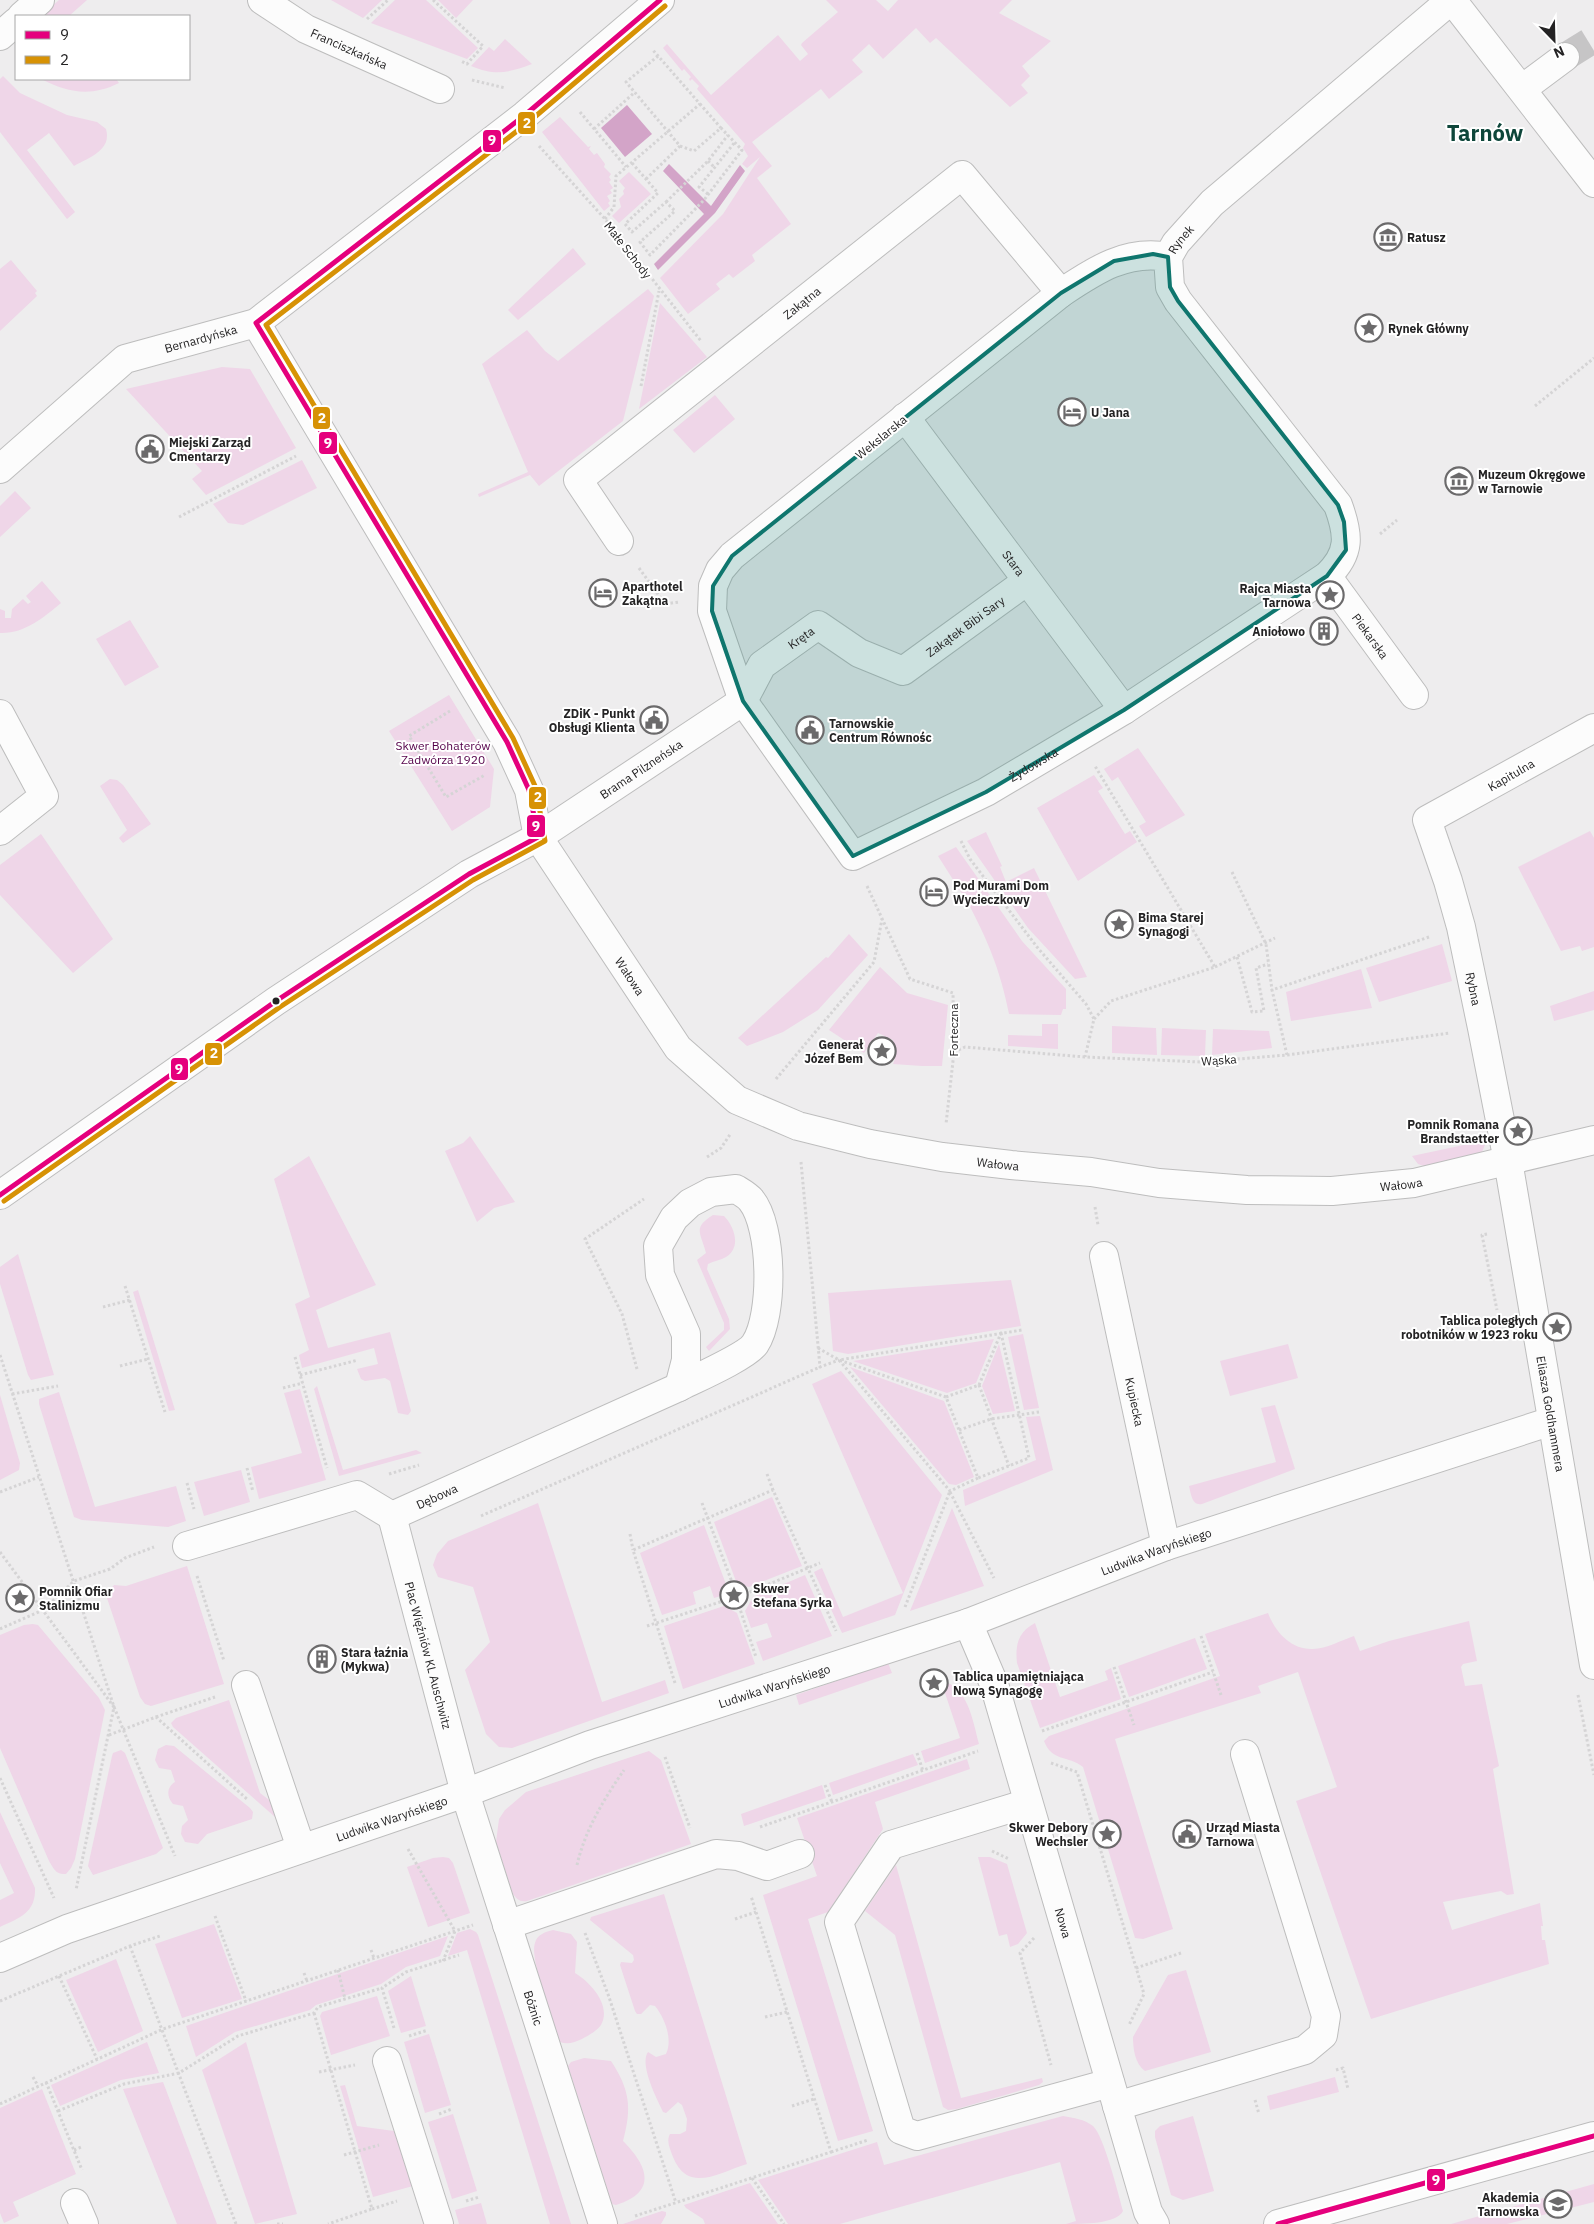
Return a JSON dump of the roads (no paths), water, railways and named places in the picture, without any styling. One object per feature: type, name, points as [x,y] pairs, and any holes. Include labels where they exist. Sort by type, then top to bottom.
[{"type":"street","points":[[23,15],[40,0]]},
{"type":"street","name":"Franciszkańska","points":[[262,0],[306,29],[440,89]]},
{"type":"street","name":"Bernardyńska","points":[[0,469],[125,359],[256,323],[525,115],[660,0]]},
{"type":"street","name":"Rynek","points":[[1346,538],[1344,522],[1338,505],[1178,301],[1170,287],[1168,257],[1176,243],[1212,203],[1452,0],[1594,184]]},
{"type":"street","points":[[0,36],[15,23]]},
{"type":"street","points":[[1522,89],[1565,58]]},
{"type":"street","name":"Zakątna","points":[[619,541],[578,480],[962,175],[1061,293]]},
{"type":"street","name":"Wekslarska","points":[[744,701],[712,611],[713,586],[720,570],[732,556],[1061,293],[1098,268],[1114,261],[1153,254],[1168,257]]},
{"type":"street","points":[[256,323],[507,742],[529,790],[538,837]]},
{"type":"street","name":"Stara","points":[[905,417],[1124,710]]},
{"type":"street","name":"Żydowska","points":[[744,701],[852,856],[986,792],[1124,710],[1327,576],[1342,560],[1346,550],[1346,538]]},
{"type":"street","name":"Piekarska","points":[[1327,576],[1414,695]]},
{"type":"street","name":"Zakątek Bibi Sary","points":[[903,671],[1027,581]]},
{"type":"street","name":"Kręta","points":[[744,701],[762,665],[818,625],[859,653],[903,671]]},
{"type":"street","name":"Brama Pilzneńska","points":[[0,1195],[276,1001],[469,874],[538,837],[744,701]]},
{"type":"street","points":[[0,714],[44,796],[0,832]]},
{"type":"street","name":"Kapitulna","points":[[1427,820],[1472,797],[1594,728]]},
{"type":"street","name":"Rybna","points":[[1427,820],[1448,881],[1461,927],[1508,1161]]},
{"type":"street","name":"Wałowa","points":[[538,837],[678,1048],[737,1100],[798,1126],[870,1144],[942,1156],[1092,1172],[1169,1184],[1247,1190],[1332,1192],[1414,1183],[1594,1140]]},
{"type":"street","name":"Eliasza Goldhammera","points":[[1508,1161],[1594,1665]]},
{"type":"street","name":"Dębowa","points":[[392,1516],[679,1386],[729,1362],[755,1345],[766,1318],[769,1292],[766,1248],[762,1221],[751,1199],[736,1189],[711,1192],[690,1203],[674,1218],[658,1246],[660,1275],[686,1334],[686,1360],[679,1386]]},
{"type":"street","name":"Kupiecka","points":[[1104,1256],[1166,1546]]},
{"type":"street","name":"Ludwika Waryńskiego","points":[[0,1958],[67,1928],[465,1793],[590,1745],[968,1623],[1166,1546],[1552,1421]]},
{"type":"street","points":[[187,1546],[357,1495],[392,1516]]},
{"type":"street","name":"Plac Więźniów KL Auschwitz","points":[[392,1516],[465,1793]]},
{"type":"street","name":"Nowa","points":[[968,1623],[994,1684],[1022,1737],[1028,1802],[1148,2212],[1155,2224]]},
{"type":"street","points":[[240,1688],[301,1848]]},
{"type":"street","points":[[1028,1802],[891,1845],[839,1922],[901,2130],[917,2136],[1059,2096],[1114,2094],[1305,2050],[1323,2035],[1326,2016],[1244,1754]]},
{"type":"street","name":"Bóżnic","points":[[465,1793],[604,2224]]},
{"type":"street","points":[[507,1925],[716,1854],[738,1856],[766,1866],[800,1854]]},
{"type":"street","points":[[387,2061],[439,2224]]},
{"type":"street","points":[[1278,2224],[1594,2136]]},
{"type":"tunnel","points":[[1565,57],[1594,39]]},
{"type":"place","name":"Ratusz","points":[[1388,237]]},
{"type":"place","name":"Rynek Główny","points":[[1369,328]]},
{"type":"place","name":"U Jana","points":[[1072,412]]},
{"type":"place","name":"Miejski Zarząd Cmentarzy","points":[[150,449]]},
{"type":"place","name":"Muzeum Okręgowe w Tarnowie","points":[[1459,481]]},
{"type":"place","name":"Aparthotel Zakątna","points":[[603,593]]},
{"type":"place","name":"Rajca Miasta Tarnowa","points":[[1330,595]]},
{"type":"place","name":"Aniołowo","points":[[1324,631]]},
{"type":"place","name":"ZDiK - Punkt Obsługi Klienta","points":[[654,720]]},
{"type":"place","name":"Tarnowskie Centrum Równośc","points":[[810,730]]},
{"type":"place","name":"Pod Murami Dom Wycieczkowy","points":[[934,892]]},
{"type":"place","name":"Bima Starej Synagogi","points":[[1119,924]]},
{"type":"place","name":"Generał Józef Bem","points":[[882,1051]]},
{"type":"place","name":"Pomnik Romana Brandstaetter","points":[[1518,1131]]},
{"type":"place","name":"Tablica poległych robotników w 1923 roku","points":[[1557,1327]]},
{"type":"place","name":"Skwer Stefana Syrka","points":[[734,1595]]},
{"type":"place","name":"Pomnik Ofiar Stalinizmu","points":[[20,1598]]},
{"type":"place","name":"Stara łaźnia (Mykwa)","points":[[322,1659]]},
{"type":"place","name":"Tablica upamiętniająca Nową Synagogę","points":[[934,1683]]},
{"type":"place","name":"Skwer Debory Wechsler","points":[[1107,1834]]},
{"type":"place","name":"Urząd Miasta Tarnowa","points":[[1187,1834]]},
{"type":"place","name":"Akademia Tarnowska","points":[[1558,2204]]},
{"type":"district","name":"Tarnów","points":[[1485,132]]},
{"type":"park label","name":"Skwer Bohaterów Zadwórza 1920","points":[[443,752]]}]
